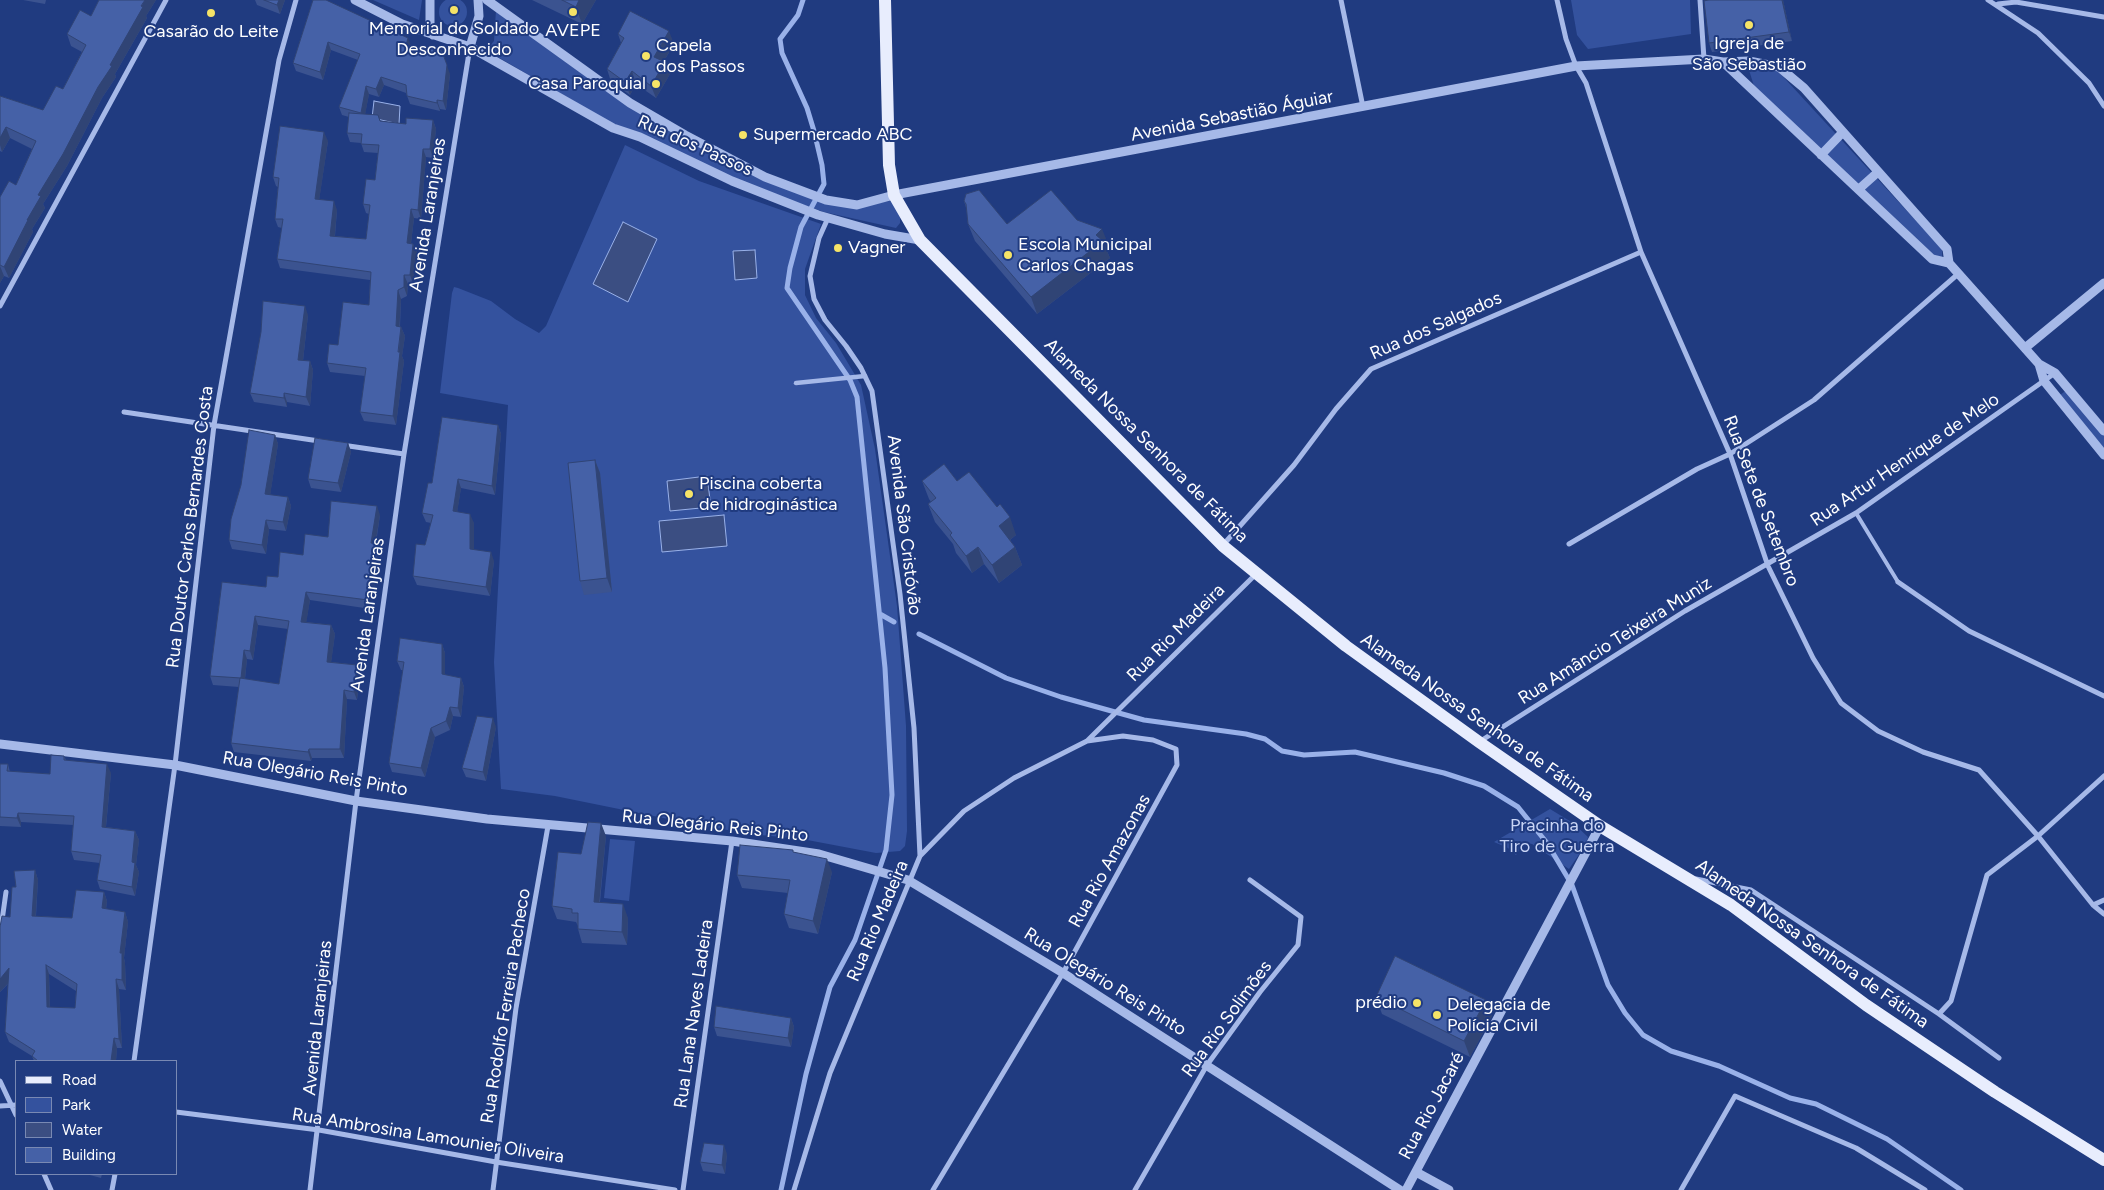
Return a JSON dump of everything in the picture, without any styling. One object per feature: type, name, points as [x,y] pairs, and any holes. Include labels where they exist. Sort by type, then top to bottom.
[{"type":"main road","points":[[885,0],[889,165],[894,195]]},
{"type":"main road","name":"Alameda Nossa Senhora de Fátima","points":[[894,195],[920,240],[1223,546],[1258,572],[1346,646],[1600,826],[1731,905],[1866,1005],[1987,1087],[2104,1160]]},
{"type":"street","points":[[0,306],[166,0]]},
{"type":"street","name":"Rua Doutor Carlos Bernardes Costa","points":[[134,1060],[175,765],[214,425],[279,60],[296,0]]},
{"type":"street","name":"Rua dos Passos","points":[[355,0],[402,24],[470,47],[613,128],[640,137],[732,181],[818,215],[885,234],[920,240]]},
{"type":"street","points":[[430,0],[430,24],[433,35]]},
{"type":"street","points":[[470,47],[479,16],[478,0]]},
{"type":"street","name":"Rua dos Passos","points":[[487,0],[630,103],[685,135],[765,177],[826,200],[858,205],[894,195]]},
{"type":"street","points":[[1341,0],[1363,107]]},
{"type":"street","name":"Rua Sete de Setembro","points":[[1557,0],[1566,39],[1576,66],[1586,83],[1641,252],[1730,454],[1768,566],[1813,658],[1841,703],[1878,732],[1923,752],[1979,770],[2038,836],[2093,905],[2104,914]]},
{"type":"street","points":[[1700,0],[1704,59]]},
{"type":"street","points":[[1988,0],[1997,4],[2038,33],[2089,83],[2104,106]]},
{"type":"street","points":[[1997,4],[2016,2],[2104,17]]},
{"type":"street","name":"Avenida Laranjeiras","points":[[310,1190],[319,1130],[356,801],[404,454],[470,47]]},
{"type":"street","name":"Avenida Sebastião Águiar","points":[[894,195],[1576,66],[1704,59],[1723,62],[1749,61],[1779,66],[1804,88],[1947,249],[1949,264]]},
{"type":"street","points":[[1723,62],[1932,259],[1949,264],[2039,364],[2054,373],[2104,432]]},
{"type":"street","points":[[1821,154],[1843,132]]},
{"type":"street","points":[[1859,189],[1878,172]]},
{"type":"street","name":"Avenida São Cristóvão","points":[[828,218],[819,238],[810,276],[814,299],[824,320],[846,346],[872,391],[900,594],[914,728],[920,856]]},
{"type":"street","name":"Rua dos Salgados","points":[[1223,546],[1294,465],[1336,409],[1371,369],[1641,252]]},
{"type":"street","points":[[1569,544],[1697,469],[1730,454],[1814,400],[1958,274]]},
{"type":"street","points":[[2025,348],[2104,283]]},
{"type":"street","points":[[2039,364],[2044,381],[2104,455]]},
{"type":"street","name":"Rua Artur Henrique de Melo","points":[[1768,566],[1856,513],[2054,373]]},
{"type":"street","points":[[796,383],[865,376]]},
{"type":"street","points":[[124,412],[328,442]]},
{"type":"street","points":[[338,444],[404,454]]},
{"type":"street","name":"Rua Amâncio Teixeira Muniz","points":[[1479,742],[1685,611],[1768,566]]},
{"type":"street","name":"Rua Rio Madeira","points":[[794,1190],[830,1073],[908,880],[920,856],[964,811],[1014,778],[1087,741],[1258,572]]},
{"type":"street","points":[[1898,582],[1969,631],[2104,696]]},
{"type":"street","name":"Rua Rio Amazonas","points":[[933,1190],[1063,973],[1177,765],[1176,749],[1153,740],[1123,736],[1087,741]]},
{"type":"street","name":"Rua Olegário Reis Pinto","points":[[0,744],[175,765],[356,801],[548,826],[732,841],[820,854],[890,874],[908,880],[1063,973],[1400,1190]]},
{"type":"street","points":[[1939,1014],[1951,1001],[1987,875],[2038,836],[2104,776]]},
{"type":"street","name":"Rua Rodolfo Ferreira Pacheco","points":[[493,1190],[516,1008],[548,826]]},
{"type":"street","name":"Rua Rio Jacaré","points":[[1406,1190],[1600,826]]},
{"type":"street","name":"Rua Lana Naves Ladeira","points":[[683,1190],[732,841]]},
{"type":"street","points":[[1688,878],[1751,890],[1939,1014],[1999,1058]]},
{"type":"street","name":"Rua Rio Solimões","points":[[1135,1190],[1207,1065],[1260,992],[1298,945],[1301,917],[1250,880]]},
{"type":"street","points":[[0,935],[6,892]]},
{"type":"street","points":[[2093,905],[2104,900]]},
{"type":"street","points":[[0,1080],[14,1105],[0,1106]]},
{"type":"street","points":[[1681,1190],[1736,1096],[1856,1148],[1925,1190]]},
{"type":"street","name":"Rua Ambrosina Lamounier Oliveira","points":[[178,1112],[319,1130],[496,1162],[675,1190]]},
{"type":"street","points":[[1416,1172],[1449,1190]]},
{"type":"street","points":[[44,1175],[51,1190]]},
{"type":"street","points":[[112,1190],[115,1175]]},
{"type":"lane","points":[[1856,513],[1898,582]]},
{"type":"green space","points":[[448,-1],[458,-1],[466,7],[466,17],[458,25],[448,25],[440,17],[440,7]]},
{"type":"green space","points":[[373,0],[422,0],[419,20]]},
{"type":"green space","points":[[1571,0],[1690,0],[1691,34],[1588,49],[1577,35]]},
{"type":"green space","points":[[496,10],[631,106],[767,179],[857,207],[890,201],[894,203],[900,217],[900,223],[896,228],[824,212],[762,191],[618,127],[486,50],[494,41]]},
{"type":"green space","points":[[1776,69],[1942,249],[1942,257],[1933,255],[1754,86],[1749,70]]},
{"type":"green space","points":[[625,145],[699,181],[821,224],[805,269],[805,295],[816,318],[836,343],[861,385],[875,449],[897,606],[906,726],[907,831],[905,846],[900,851],[876,853],[802,839],[750,834],[555,796],[501,789],[494,662],[508,405],[440,393],[452,293],[454,287],[491,301],[515,319],[539,333],[546,326]]},
{"type":"green space","points":[[2068,389],[2104,434],[2104,448],[2060,395]]},
{"type":"green space","name":"Pracinha do Tiro de Guerra","points":[[1550,809],[1573,823],[1588,837],[1585,846],[1569,869],[1532,844],[1524,843],[1516,855],[1508,848],[1494,842]]},
{"type":"green space","points":[[610,839],[635,841],[629,901],[604,898]]},
{"type":"water","points":[[374,101],[400,106],[399,124],[372,118]]},
{"type":"water","points":[[623,222],[657,239],[628,302],[593,284]]},
{"type":"water","points":[[755,250],[757,278],[735,280],[733,251]]},
{"type":"water","name":"Piscina coberta de hidroginástica","points":[[707,476],[711,507],[670,511],[667,481]]},
{"type":"water","points":[[724,515],[727,546],[662,552],[659,521]]},
{"type":"building","points":[[99,0],[145,0],[141,6],[143,7],[110,65],[112,66],[98,87],[63,154],[38,195],[41,196],[4,267],[0,265],[0,197],[9,181],[16,185],[36,141],[6,127],[0,138],[0,96],[43,110],[56,86],[63,89],[86,45],[67,34],[80,10],[91,16]]},
{"type":"building","points":[[264,0],[279,0],[277,5]]},
{"type":"building","points":[[313,0],[326,0],[408,38],[406,45],[441,49],[447,65],[443,101],[437,100],[437,103],[407,96],[406,85],[381,77],[376,89],[366,86],[361,113],[339,107],[360,54],[328,42],[320,72],[293,63]]},
{"type":"building","points":[[562,0],[579,0],[576,7]]},
{"type":"building","name":"Igreja de São Sebastião","points":[[1782,0],[1789,32],[1709,43],[1704,1]]},
{"type":"building","points":[[630,11],[669,31],[654,57],[665,62],[651,86],[632,71],[625,82],[607,69],[624,38],[618,34]]},
{"type":"building","points":[[349,113],[378,115],[380,121],[406,124],[406,118],[433,120],[430,149],[423,149],[418,210],[411,209],[407,243],[413,244],[410,275],[404,275],[404,287],[398,290],[396,326],[401,327],[393,416],[360,412],[366,368],[327,363],[329,344],[338,345],[343,302],[369,305],[371,272],[277,259],[283,219],[275,219],[279,178],[273,177],[280,126],[324,132],[315,199],[334,201],[330,236],[366,239],[370,205],[363,204],[366,179],[375,180],[379,145],[361,144],[362,134],[347,133]]},
{"type":"building","points":[[979,190],[1007,224],[1051,190],[1077,220],[1102,229],[1096,235],[1103,241],[1031,297],[968,224],[964,201],[966,194]]},
{"type":"building","points":[[263,301],[305,306],[298,360],[310,361],[306,397],[284,393],[284,398],[250,393],[261,332]]},
{"type":"building","points":[[442,417],[498,425],[492,486],[458,479],[453,511],[470,514],[470,549],[491,552],[486,587],[413,576],[416,544],[425,545],[433,515],[422,513],[428,483],[432,483]]},
{"type":"building","points":[[249,430],[275,435],[265,494],[288,497],[283,522],[266,520],[262,545],[229,540],[231,519],[241,485]]},
{"type":"building","points":[[315,438],[348,443],[338,483],[308,479]]},
{"type":"building","points":[[595,460],[607,578],[580,581],[568,463]]},
{"type":"building","points":[[944,464],[957,481],[969,472],[997,507],[1000,504],[1010,517],[999,526],[1015,547],[992,565],[978,547],[966,556],[950,535],[952,533],[928,504],[936,498],[922,481]]},
{"type":"building","points":[[331,501],[377,506],[371,543],[379,544],[375,568],[372,568],[368,600],[306,592],[301,622],[331,625],[327,662],[357,665],[354,692],[344,690],[340,749],[309,749],[308,752],[231,743],[240,678],[279,684],[289,621],[255,616],[250,651],[244,650],[241,678],[210,676],[222,582],[266,587],[267,576],[278,577],[280,552],[303,555],[305,534],[328,537]]},
{"type":"building","points":[[400,638],[442,644],[442,674],[461,678],[458,708],[450,707],[446,721],[431,728],[421,768],[389,763],[404,662],[397,661]]},
{"type":"building","points":[[477,716],[493,718],[483,772],[462,768]]},
{"type":"building","points":[[51,755],[64,756],[64,760],[107,764],[102,827],[135,831],[132,862],[135,863],[132,887],[97,880],[101,855],[71,851],[74,816],[18,813],[17,818],[0,817],[0,764],[8,764],[7,771],[50,774]]},
{"type":"building","points":[[588,822],[601,823],[594,902],[623,904],[622,932],[578,929],[578,913],[572,913],[572,909],[552,906],[558,852],[581,854]]},
{"type":"building","points":[[740,845],[793,850],[793,852],[827,859],[813,921],[784,914],[790,880],[737,875]]},
{"type":"building","points":[[35,870],[32,916],[72,918],[76,890],[104,892],[102,908],[125,912],[120,953],[122,953],[122,980],[116,979],[119,1039],[114,1038],[111,1060],[37,1060],[32,1056],[35,1051],[5,1032],[9,968],[0,979],[0,927],[2,916],[10,917],[12,887],[16,887],[14,871]],"holes":[[[46,965],[77,984],[75,1008],[47,1007]]]},
{"type":"building","name":"Delegacia de Polícia Civil","points":[[1395,956],[1486,1000],[1464,1041],[1376,997]]},
{"type":"building","points":[[716,1006],[791,1018],[788,1038],[714,1027]]},
{"type":"building","points":[[704,1143],[724,1145],[722,1165],[700,1162]]},
{"type":"waterway","points":[[781,1190],[806,1074],[830,987],[855,940],[886,850],[892,795],[885,668],[857,397],[850,380],[787,288],[790,268],[801,227],[824,184],[822,165],[814,131],[807,108],[782,53],[780,39],[798,15],[803,0]]},
{"type":"waterway","points":[[880,614],[894,622]]},
{"type":"waterway","points":[[919,634],[1006,678],[1061,697],[1144,720],[1246,734],[1265,739],[1282,751],[1304,755],[1355,752],[1444,773],[1484,786],[1518,807],[1547,843],[1572,885],[1608,985],[1625,1013],[1643,1035],[1671,1051],[1719,1066],[1790,1098],[1816,1104],[1887,1139],[1961,1190]]},
{"type":"place","name":"Memorial do Soldado Desconhecido","points":[[454,10]]},
{"type":"place","name":"AVEPE","points":[[573,12]]},
{"type":"place","name":"Casarão do Leite","points":[[211,13]]},
{"type":"place","name":"Igreja de São Sebastião","points":[[1749,25]]},
{"type":"place","name":"Capela dos Passos","points":[[646,56]]},
{"type":"place","name":"Casa Paroquial","points":[[656,84]]},
{"type":"place","name":"Supermercado ABC","points":[[743,135]]},
{"type":"place","name":"Vagner","points":[[838,248]]},
{"type":"place","name":"Escola Municipal Carlos Chagas","points":[[1008,255]]},
{"type":"place","name":"Piscina coberta de hidroginástica","points":[[689,494]]},
{"type":"place","name":"prédio","points":[[1417,1003]]},
{"type":"place","name":"Delegacia de Polícia Civil","points":[[1437,1015]]}]
